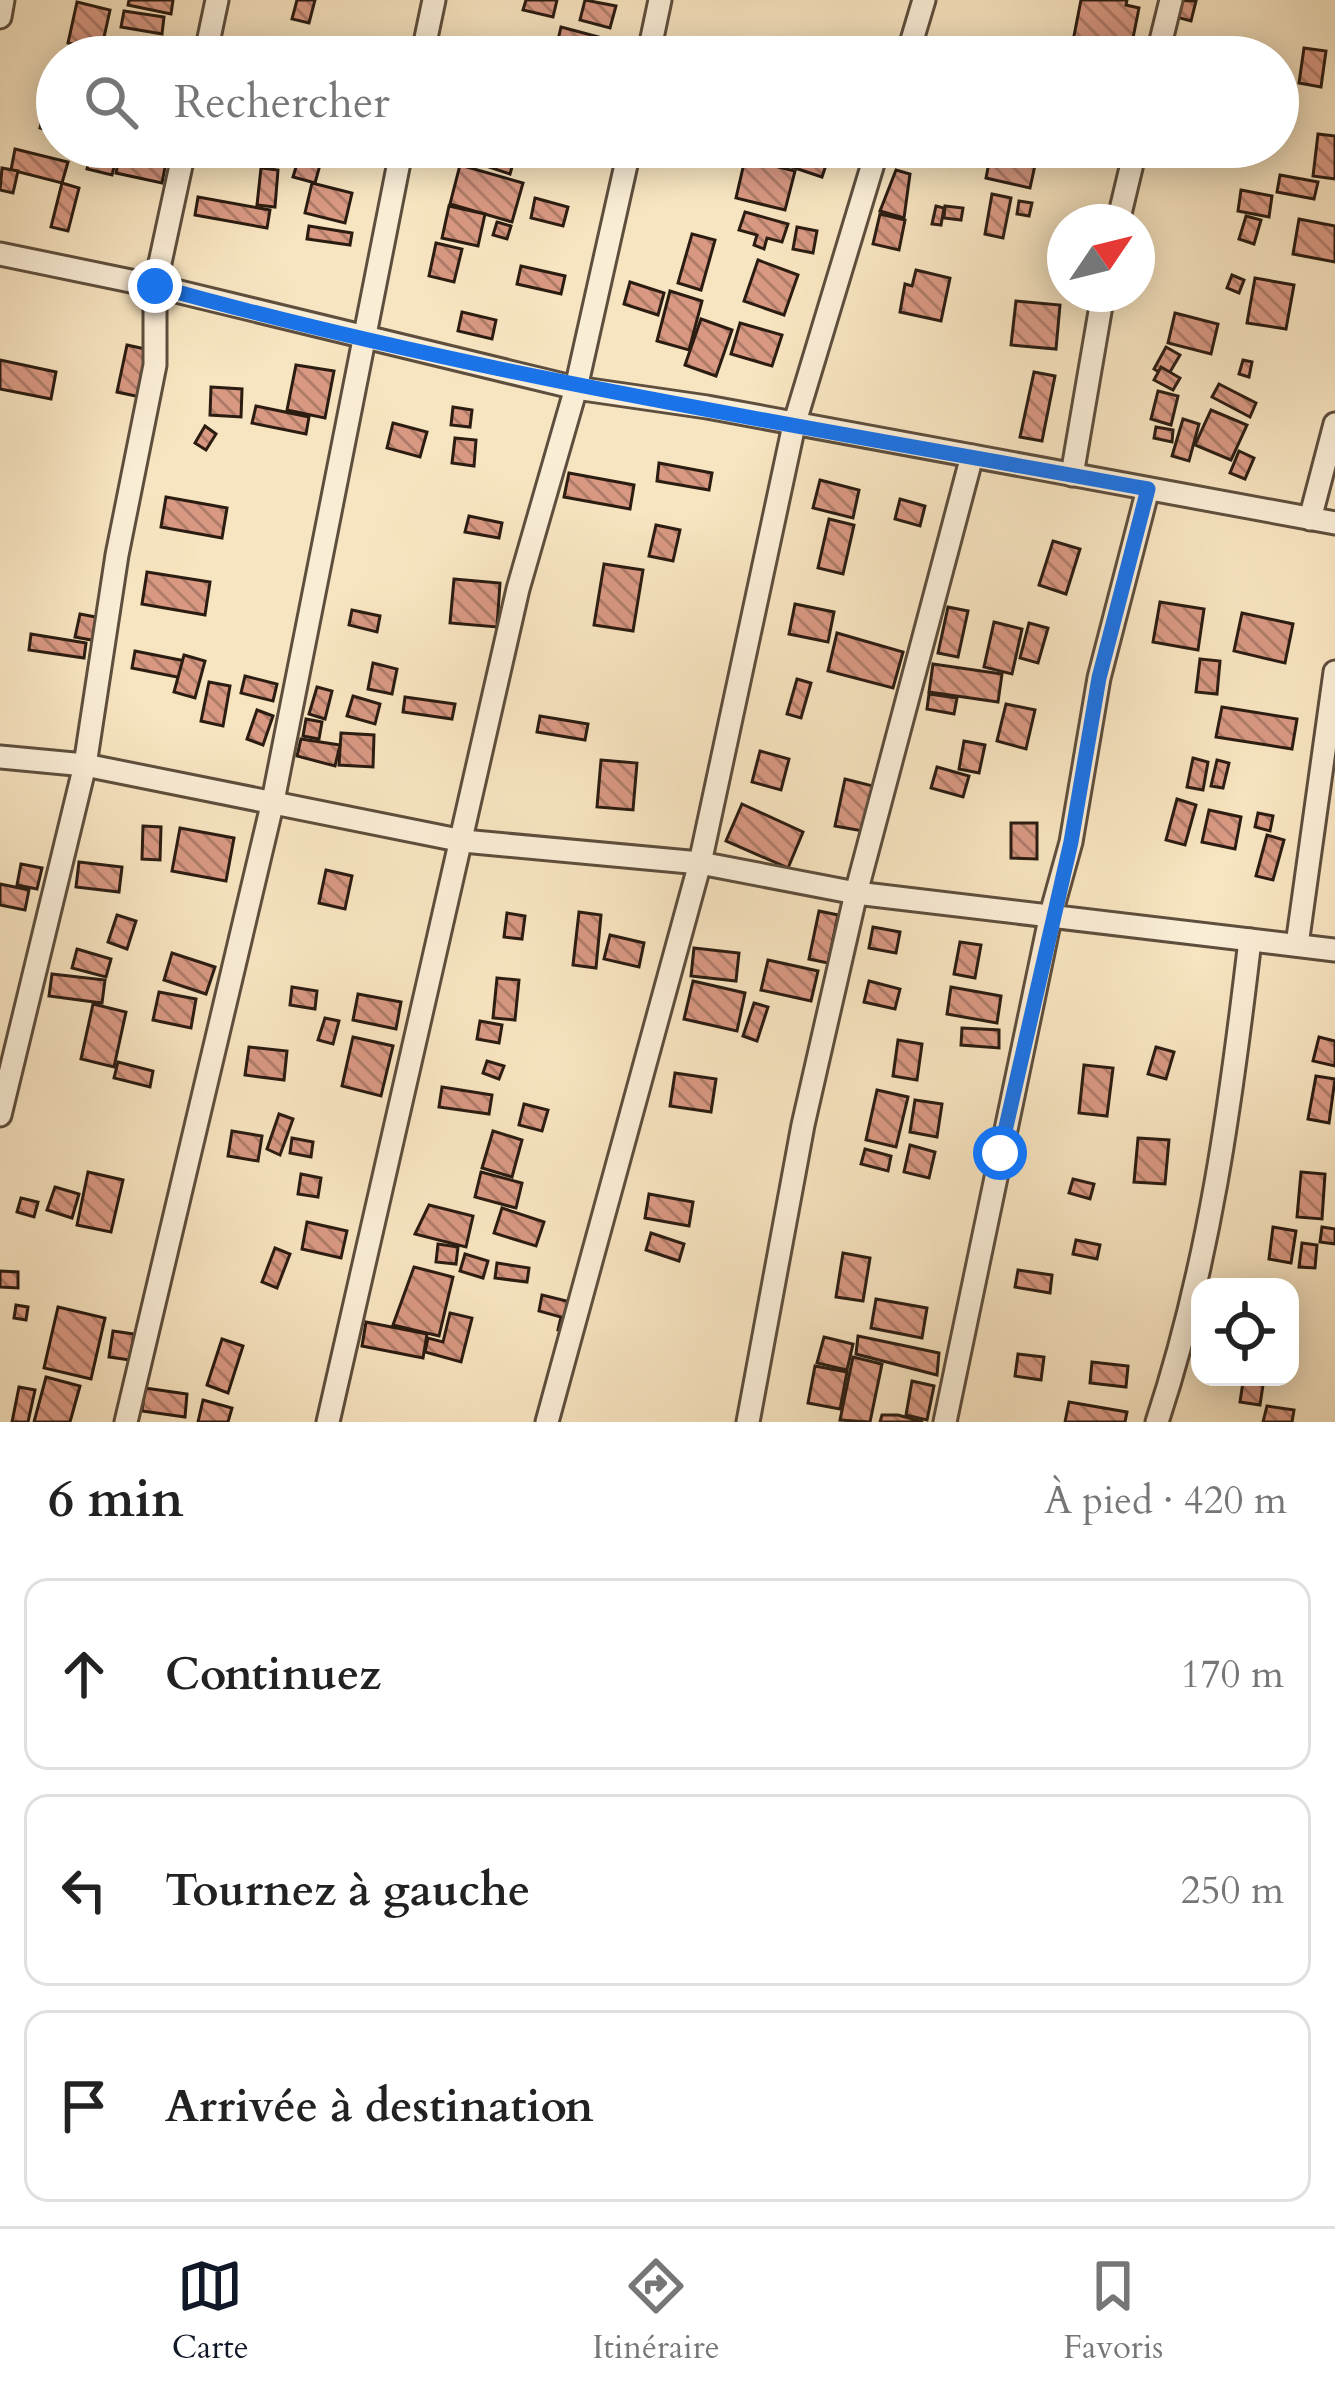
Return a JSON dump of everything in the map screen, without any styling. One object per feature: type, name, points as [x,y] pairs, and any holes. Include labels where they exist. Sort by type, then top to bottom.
[{"type":"street","points":[[0,17],[3,0]]},
{"type":"street","points":[[209,36],[217,0]]},
{"type":"street","points":[[426,36],[434,0]]},
{"type":"street","points":[[652,36],[659,0]]},
{"type":"street","points":[[914,36],[925,0]]},
{"type":"street","points":[[1162,36],[1171,0]]},
{"type":"street","points":[[0,1115],[85,765],[117,555],[155,365],[155,286],[180,168]]},
{"type":"street","points":[[126,1422],[155,1278],[273,801],[398,168]]},
{"type":"street","points":[[328,1422],[518,589],[576,388],[625,168]]},
{"type":"street","points":[[548,1422],[700,863],[794,425],[872,168]]},
{"type":"street","points":[[1122,204],[1131,168]]},
{"type":"street","points":[[0,254],[155,286],[576,388],[1335,523]]},
{"type":"street","points":[[1072,475],[1100,312]]},
{"type":"street","points":[[1310,519],[1335,424]]},
{"type":"street","points":[[748,1422],[803,1125],[856,893],[972,456]]},
{"type":"street","points":[[945,1422],[1051,914],[1071,842],[1099,678],[1148,489]]},
{"type":"street","points":[[1297,945],[1335,672]]},
{"type":"street","points":[[0,757],[85,765],[463,841],[700,863],[856,893],[1335,950]]},
{"type":"street","points":[[1157,1422],[1180,1352],[1226,1143],[1250,940]]},
{"type":"building","points":[[129,0],[173,0],[171,14],[128,5]]},
{"type":"building","points":[[297,0],[315,0],[309,23],[292,19]]},
{"type":"building","points":[[526,0],[557,0],[553,17],[523,10]]},
{"type":"building","points":[[585,0],[616,6],[610,28],[580,20]]},
{"type":"building","points":[[1081,0],[1127,0],[1126,5],[1139,8],[1133,36],[1074,36]]},
{"type":"building","points":[[1169,0],[1196,1],[1191,21],[1165,14]]},
{"type":"building","points":[[77,2],[110,10],[104,36],[70,36]]},
{"type":"building","points":[[124,11],[164,17],[162,34],[121,27]]},
{"type":"building","points":[[561,27],[595,36],[559,36]]},
{"type":"building","points":[[1304,48],[1326,51],[1321,87],[1299,83]]},
{"type":"building","points":[[1318,134],[1335,136],[1335,179],[1313,176]]},
{"type":"building","points":[[15,149],[36,154],[36,168],[66,168],[62,183],[11,170]]},
{"type":"building","points":[[2,168],[18,171],[13,193],[0,190]]},
{"type":"building","points":[[87,168],[114,168],[112,175]]},
{"type":"building","points":[[117,168],[165,168],[162,183],[116,173]]},
{"type":"building","points":[[261,168],[278,170],[275,207],[257,205]]},
{"type":"building","points":[[296,168],[319,168],[315,183],[293,177]]},
{"type":"building","points":[[459,168],[523,183],[512,222],[450,204]]},
{"type":"building","points":[[743,168],[795,171],[785,210],[736,198]]},
{"type":"building","points":[[795,168],[825,168],[822,177]]},
{"type":"building","points":[[988,168],[1034,168],[1030,188],[986,178]]},
{"type":"building","points":[[896,170],[910,174],[904,218],[880,211]]},
{"type":"building","points":[[1280,175],[1318,182],[1314,199],[1277,192]]},
{"type":"building","points":[[62,183],[79,188],[68,231],[51,227]]},
{"type":"building","points":[[312,183],[352,193],[345,223],[305,213]]},
{"type":"building","points":[[1241,190],[1272,196],[1269,217],[1238,211]]},
{"type":"building","points":[[992,194],[1011,198],[1003,238],[985,234]]},
{"type":"building","points":[[198,197],[270,210],[267,228],[195,215]]},
{"type":"building","points":[[535,198],[568,207],[563,226],[531,218]]},
{"type":"building","points":[[1019,201],[1032,203],[1029,216],[1017,214]]},
{"type":"building","points":[[449,206],[485,214],[478,246],[442,238]]},
{"type":"building","points":[[936,206],[944,208],[941,225],[932,224]]},
{"type":"building","points":[[945,206],[963,208],[961,220],[944,218]]},
{"type":"building","points":[[745,212],[788,224],[782,242],[767,238],[764,249],[754,245],[757,235],[739,230]]},
{"type":"building","points":[[880,214],[905,220],[899,250],[873,244]]},
{"type":"building","points":[[1246,216],[1261,220],[1254,244],[1239,239]]},
{"type":"building","points":[[1299,219],[1335,226],[1335,262],[1293,254]]},
{"type":"building","points":[[497,222],[511,226],[507,239],[493,235]]},
{"type":"building","points":[[309,226],[352,233],[350,245],[307,239]]},
{"type":"building","points":[[797,227],[817,231],[813,253],[793,249]]},
{"type":"building","points":[[692,234],[715,240],[701,290],[678,283]]},
{"type":"building","points":[[436,243],[462,249],[454,282],[429,276]]},
{"type":"building","points":[[758,260],[798,275],[784,315],[744,301]]},
{"type":"building","points":[[521,266],[565,276],[561,294],[517,284]]},
{"type":"building","points":[[916,270],[950,278],[941,321],[900,312],[905,284],[912,286]]},
{"type":"building","points":[[1232,275],[1244,280],[1239,293],[1227,288]]},
{"type":"building","points":[[1255,278],[1294,285],[1286,329],[1247,323]]},
{"type":"building","points":[[630,282],[664,293],[658,315],[624,304]]},
{"type":"building","points":[[670,291],[702,301],[689,350],[657,341]]},
{"type":"building","points":[[1016,301],[1047,304],[1047,312],[1059,312],[1056,349],[1011,345]]},
{"type":"building","points":[[462,312],[496,320],[492,339],[458,331]]},
{"type":"building","points":[[1175,313],[1218,324],[1211,354],[1168,343]]},
{"type":"building","points":[[701,319],[732,330],[716,376],[685,365]]},
{"type":"building","points":[[740,323],[782,335],[772,366],[731,354]]},
{"type":"building","points":[[127,345],[154,351],[145,398],[117,392]]},
{"type":"building","points":[[1166,347],[1180,355],[1167,377],[1154,369]]},
{"type":"building","points":[[0,360],[56,372],[51,399],[0,389]]},
{"type":"building","points":[[1243,360],[1252,362],[1249,377],[1239,374]]},
{"type":"building","points":[[296,365],[334,371],[325,418],[287,410]]},
{"type":"building","points":[[1161,367],[1180,378],[1173,390],[1154,380]]},
{"type":"building","points":[[1034,372],[1055,376],[1042,441],[1020,437]]},
{"type":"building","points":[[1219,384],[1256,403],[1250,417],[1212,397]]},
{"type":"building","points":[[211,387],[242,389],[241,417],[210,415]]},
{"type":"building","points":[[1158,391],[1178,396],[1171,425],[1151,419]]},
{"type":"building","points":[[256,406],[309,417],[306,434],[252,423]]},
{"type":"building","points":[[453,407],[472,410],[470,427],[451,425]]},
{"type":"building","points":[[1211,410],[1247,425],[1231,460],[1195,445]]},
{"type":"building","points":[[1183,419],[1199,424],[1189,461],[1172,456]]},
{"type":"building","points":[[393,423],[427,432],[420,457],[387,448]]},
{"type":"building","points":[[205,426],[216,434],[206,450],[195,443]]},
{"type":"building","points":[[1156,427],[1173,430],[1172,442],[1154,438]]},
{"type":"building","points":[[455,438],[476,440],[474,466],[452,463]]},
{"type":"building","points":[[1239,451],[1254,458],[1245,479],[1230,473]]},
{"type":"building","points":[[659,463],[712,473],[709,490],[657,481]]},
{"type":"building","points":[[569,473],[634,485],[630,509],[564,497]]},
{"type":"building","points":[[820,480],[859,490],[853,518],[813,508]]},
{"type":"building","points":[[166,497],[227,508],[222,538],[161,527]]},
{"type":"building","points":[[900,499],[925,506],[920,526],[895,519]]},
{"type":"building","points":[[469,516],[502,523],[499,538],[465,532]]},
{"type":"building","points":[[829,519],[854,525],[843,574],[818,568]]},
{"type":"building","points":[[656,525],[680,530],[673,561],[649,556]]},
{"type":"building","points":[[1053,541],[1080,549],[1066,594],[1039,585]]},
{"type":"building","points":[[604,564],[643,570],[633,631],[594,625]]},
{"type":"building","points":[[147,572],[210,582],[205,615],[142,604]]},
{"type":"building","points":[[454,579],[500,583],[497,627],[450,623]]},
{"type":"building","points":[[1160,602],[1204,609],[1198,650],[1153,642]]},
{"type":"building","points":[[795,604],[834,612],[828,642],[789,634]]},
{"type":"building","points":[[948,607],[968,611],[958,657],[938,653]]},
{"type":"building","points":[[352,610],[380,616],[377,632],[349,625]]},
{"type":"building","points":[[1242,613],[1293,624],[1285,663],[1234,651]]},
{"type":"building","points":[[80,614],[106,619],[102,642],[75,637]]},
{"type":"building","points":[[994,622],[1022,629],[1012,674],[984,667]]},
{"type":"building","points":[[1029,623],[1048,628],[1038,663],[1020,658]]},
{"type":"building","points":[[837,633],[903,652],[893,688],[828,671]]},
{"type":"building","points":[[31,634],[86,643],[84,658],[29,650]]},
{"type":"building","points":[[135,651],[185,661],[182,678],[132,668]]},
{"type":"building","points":[[184,655],[205,661],[195,698],[174,692]]},
{"type":"building","points":[[1200,659],[1220,661],[1217,694],[1196,692]]},
{"type":"building","points":[[373,663],[397,669],[392,694],[368,689]]},
{"type":"building","points":[[933,664],[1002,674],[998,702],[929,692]]},
{"type":"building","points":[[245,676],[277,684],[273,701],[241,693]]},
{"type":"building","points":[[797,679],[811,683],[801,718],[787,714]]},
{"type":"building","points":[[209,682],[230,686],[223,726],[201,721]]},
{"type":"building","points":[[317,687],[332,691],[325,719],[309,714]]},
{"type":"building","points":[[929,694],[957,698],[954,714],[927,709]]},
{"type":"building","points":[[353,696],[380,704],[375,724],[347,716]]},
{"type":"building","points":[[405,697],[455,704],[452,719],[403,712]]},
{"type":"building","points":[[1006,704],[1035,710],[1026,749],[997,741]]},
{"type":"building","points":[[1222,707],[1297,719],[1292,749],[1216,737]]},
{"type":"building","points":[[257,710],[273,716],[263,745],[247,739]]},
{"type":"building","points":[[540,716],[588,724],[585,740],[537,732]]},
{"type":"building","points":[[306,719],[322,722],[319,739],[303,736]]},
{"type":"building","points":[[341,733],[374,735],[373,767],[339,765]]},
{"type":"building","points":[[301,739],[340,745],[335,766],[297,756]]},
{"type":"building","points":[[964,741],[985,745],[979,773],[959,769]]},
{"type":"building","points":[[760,751],[789,759],[781,790],[752,782]]},
{"type":"building","points":[[1193,758],[1208,762],[1203,790],[1187,787]]},
{"type":"building","points":[[601,760],[637,763],[633,810],[597,807]]},
{"type":"building","points":[[1217,760],[1229,763],[1223,788],[1211,786]]},
{"type":"building","points":[[937,767],[969,776],[963,797],[931,788]]},
{"type":"building","points":[[845,779],[873,786],[863,831],[835,826]]},
{"type":"building","points":[[1177,799],[1196,805],[1185,845],[1166,840]]},
{"type":"building","points":[[742,804],[803,832],[788,868],[726,841]]},
{"type":"building","points":[[1209,810],[1241,817],[1235,849],[1202,842]]},
{"type":"building","points":[[1258,813],[1273,816],[1270,831],[1255,827]]},
{"type":"building","points":[[1011,823],[1037,823],[1037,859],[1011,858]]},
{"type":"building","points":[[143,826],[161,827],[160,860],[142,859]]},
{"type":"building","points":[[180,828],[234,838],[226,881],[172,871]]},
{"type":"building","points":[[1267,835],[1284,840],[1273,880],[1256,876]]},
{"type":"building","points":[[79,862],[122,867],[119,892],[76,887]]},
{"type":"building","points":[[21,864],[42,868],[37,889],[17,885]]},
{"type":"building","points":[[326,870],[352,876],[345,909],[319,903]]},
{"type":"building","points":[[0,884],[29,890],[25,910],[0,905]]},
{"type":"building","points":[[819,911],[838,915],[828,963],[809,959]]},
{"type":"building","points":[[579,912],[601,915],[596,968],[573,965]]},
{"type":"building","points":[[507,913],[525,916],[522,939],[504,937]]},
{"type":"building","points":[[117,915],[136,921],[127,949],[108,942]]},
{"type":"building","points":[[873,927],[900,932],[896,953],[869,948]]},
{"type":"building","points":[[610,935],[644,943],[639,967],[604,959]]},
{"type":"building","points":[[960,942],[981,945],[975,978],[954,974]]},
{"type":"building","points":[[694,948],[739,953],[736,981],[691,976]]},
{"type":"building","points":[[77,949],[111,959],[106,977],[72,968]]},
{"type":"building","points":[[172,953],[215,967],[206,994],[164,980]]},
{"type":"building","points":[[768,960],[818,971],[811,1001],[761,990]]},
{"type":"building","points":[[52,974],[105,980],[102,1003],[49,996]]},
{"type":"building","points":[[497,978],[519,980],[515,1020],[493,1018]]},
{"type":"building","points":[[693,981],[745,993],[737,1031],[684,1019]]},
{"type":"building","points":[[869,981],[900,989],[895,1009],[864,1002]]},
{"type":"building","points":[[292,987],[317,991],[315,1009],[290,1005]]},
{"type":"building","points":[[951,987],[1001,996],[997,1023],[947,1014]]},
{"type":"building","points":[[159,992],[196,999],[191,1028],[153,1020]]},
{"type":"building","points":[[358,994],[401,1002],[396,1029],[353,1020]]},
{"type":"building","points":[[754,1003],[768,1007],[757,1041],[743,1036]]},
{"type":"building","points":[[93,1004],[126,1012],[114,1067],[81,1059]]},
{"type":"building","points":[[325,1018],[339,1021],[333,1044],[318,1040]]},
{"type":"building","points":[[480,1021],[502,1025],[499,1043],[477,1039]]},
{"type":"building","points":[[962,1028],[999,1030],[999,1048],[961,1045]]},
{"type":"building","points":[[353,1037],[393,1046],[381,1096],[342,1086]]},
{"type":"building","points":[[1319,1037],[1335,1041],[1335,1066],[1313,1061]]},
{"type":"building","points":[[898,1040],[922,1044],[917,1080],[893,1076]]},
{"type":"building","points":[[249,1047],[287,1051],[284,1080],[245,1075]]},
{"type":"building","points":[[1156,1047],[1174,1052],[1166,1079],[1148,1074]]},
{"type":"building","points":[[487,1061],[504,1066],[499,1079],[483,1073]]},
{"type":"building","points":[[118,1062],[153,1071],[150,1087],[114,1078]]},
{"type":"building","points":[[1084,1065],[1113,1068],[1107,1116],[1079,1113]]},
{"type":"building","points":[[675,1073],[716,1079],[711,1112],[670,1106]]},
{"type":"building","points":[[1316,1076],[1335,1079],[1329,1123],[1308,1119]]},
{"type":"building","points":[[442,1087],[492,1095],[489,1114],[439,1107]]},
{"type":"building","points":[[877,1090],[908,1097],[896,1147],[866,1140]]},
{"type":"building","points":[[915,1100],[942,1104],[937,1137],[910,1132]]},
{"type":"building","points":[[524,1104],[548,1110],[542,1131],[519,1125]]},
{"type":"building","points":[[279,1114],[293,1119],[280,1155],[267,1149]]},
{"type":"building","points":[[232,1131],[262,1136],[258,1161],[228,1156]]},
{"type":"building","points":[[493,1131],[522,1140],[512,1177],[482,1168]]},
{"type":"building","points":[[292,1138],[313,1142],[311,1157],[290,1153]]},
{"type":"building","points":[[1138,1138],[1169,1140],[1165,1184],[1134,1182]]},
{"type":"building","points":[[910,1145],[935,1152],[929,1178],[904,1172]]},
{"type":"building","points":[[865,1149],[891,1156],[888,1171],[861,1164]]},
{"type":"building","points":[[88,1172],[123,1180],[111,1232],[77,1225]]},
{"type":"building","points":[[481,1172],[522,1183],[516,1208],[475,1197]]},
{"type":"building","points":[[1301,1172],[1325,1174],[1322,1219],[1297,1217]]},
{"type":"building","points":[[301,1174],[321,1178],[318,1197],[298,1194]]},
{"type":"building","points":[[1073,1179],[1094,1184],[1090,1199],[1069,1193]]},
{"type":"building","points":[[55,1187],[79,1194],[72,1218],[47,1210]]},
{"type":"building","points":[[649,1194],[693,1202],[689,1226],[645,1218]]},
{"type":"building","points":[[21,1198],[38,1202],[34,1217],[17,1212]]},
{"type":"building","points":[[429,1205],[473,1216],[466,1247],[415,1234]]},
{"type":"building","points":[[502,1208],[544,1222],[536,1246],[494,1233]]},
{"type":"building","points":[[307,1222],[347,1231],[341,1258],[302,1249]]},
{"type":"building","points":[[1273,1227],[1296,1231],[1291,1263],[1269,1259]]},
{"type":"building","points":[[1322,1227],[1335,1229],[1335,1244],[1320,1242]]},
{"type":"building","points":[[651,1233],[684,1244],[679,1261],[646,1250]]},
{"type":"building","points":[[1076,1240],[1100,1245],[1097,1259],[1073,1254]]},
{"type":"building","points":[[1302,1243],[1317,1245],[1315,1268],[1299,1267]]},
{"type":"building","points":[[438,1244],[458,1247],[456,1264],[436,1262]]},
{"type":"building","points":[[275,1248],[290,1254],[277,1288],[262,1282]]},
{"type":"building","points":[[843,1253],[870,1258],[863,1301],[836,1297]]},
{"type":"building","points":[[465,1254],[488,1261],[483,1278],[460,1271]]},
{"type":"building","points":[[497,1263],[529,1268],[527,1282],[495,1278]]},
{"type":"building","points":[[414,1267],[453,1277],[439,1336],[393,1325]]},
{"type":"building","points":[[1018,1270],[1052,1275],[1050,1293],[1015,1287]]},
{"type":"building","points":[[0,1271],[18,1272],[18,1288],[0,1287]]},
{"type":"building","points":[[542,1295],[579,1304],[571,1333],[558,1330],[561,1317],[539,1311]]},
{"type":"building","points":[[876,1299],[927,1308],[922,1338],[871,1328]]},
{"type":"building","points":[[16,1305],[28,1307],[26,1320],[14,1318]]},
{"type":"building","points":[[58,1307],[105,1318],[91,1379],[44,1368]]},
{"type":"building","points":[[450,1313],[472,1318],[461,1362],[425,1352],[428,1338],[443,1342]]},
{"type":"building","points":[[366,1322],[427,1334],[423,1358],[362,1346]]},
{"type":"building","points":[[113,1331],[134,1334],[130,1360],[109,1357]]},
{"type":"building","points":[[858,1336],[939,1353],[937,1375],[856,1354]]},
{"type":"building","points":[[824,1337],[853,1344],[847,1370],[817,1363]]},
{"type":"building","points":[[222,1339],[243,1346],[228,1393],[207,1385]]},
{"type":"building","points":[[1018,1354],[1044,1357],[1041,1380],[1015,1376]]},
{"type":"building","points":[[853,1357],[882,1364],[870,1422],[840,1420]]},
{"type":"building","points":[[1092,1362],[1128,1366],[1126,1387],[1090,1383]]},
{"type":"building","points":[[815,1366],[847,1372],[840,1409],[808,1403]]},
{"type":"building","points":[[46,1377],[80,1386],[70,1422],[34,1422]]},
{"type":"building","points":[[912,1381],[934,1386],[927,1420],[906,1415]]},
{"type":"building","points":[[1242,1386],[1263,1386],[1260,1405],[1240,1402]]},
{"type":"building","points":[[19,1387],[35,1390],[28,1422],[12,1422]]},
{"type":"building","points":[[145,1388],[187,1394],[185,1417],[142,1411]]},
{"type":"building","points":[[203,1400],[232,1408],[228,1422],[198,1422]]},
{"type":"building","points":[[1069,1402],[1127,1412],[1125,1422],[1065,1422]]},
{"type":"building","points":[[1267,1406],[1294,1410],[1292,1422],[1263,1422]]},
{"type":"building","points":[[882,1415],[898,1415],[923,1422],[880,1422]]},
{"type":"route","points":[[155,286],[273,319],[576,388],[707,406],[1148,489],[1099,678],[1071,842],[1000,1153]]}]
